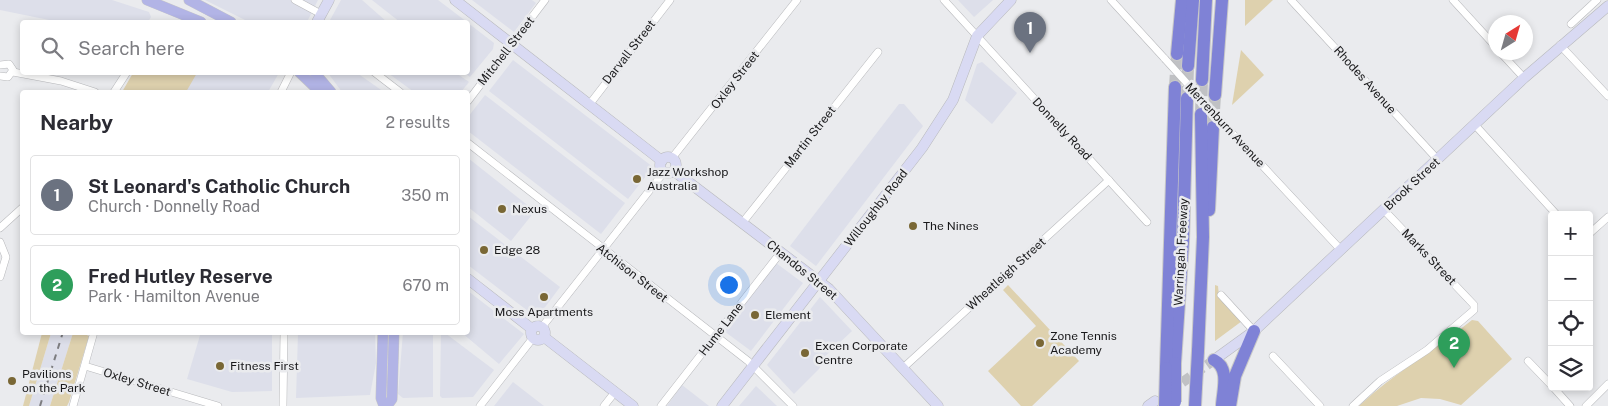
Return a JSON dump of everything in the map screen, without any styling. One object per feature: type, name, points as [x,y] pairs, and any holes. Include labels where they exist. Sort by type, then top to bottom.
[{"type":"highway","points":[[1171,56],[1182,0]]},
{"type":"highway","points":[[1188,66],[1194,0]]},
{"type":"highway","points":[[1202,80],[1206,0]]},
{"type":"highway","points":[[1214,95],[1222,0]]},
{"type":"highway","points":[[1170,365],[1175,87]]},
{"type":"highway","name":"Warringah Freeway","points":[[1164,404],[1183,241],[1187,98]]},
{"type":"highway","name":"Warringah Freeway","points":[[1195,406],[1203,237],[1201,114]]},
{"type":"highway","points":[[1203,237],[1209,228],[1213,127]]},
{"type":"highway","points":[[1230,406],[1235,376],[1254,331]]},
{"type":"highway","points":[[1214,360],[1222,366],[1224,372],[1222,406]]},
{"type":"main road","points":[[147,0],[196,20]]},
{"type":"main road","points":[[189,0],[227,20]]},
{"type":"main road","points":[[319,18],[329,0]]},
{"type":"main road","name":"Chandos Street","points":[[455,0],[667,168],[743,222],[819,281],[938,406]]},
{"type":"main road","name":"Willoughby Road","points":[[722,406],[922,148],[953,100],[977,36],[1011,0]]},
{"type":"main road","name":"Brook Street","points":[[1214,360],[1254,331],[1524,78],[1560,45],[1608,6]]},
{"type":"main road","points":[[302,75],[318,90]]},
{"type":"main road","points":[[317,75],[329,90]]},
{"type":"main road","points":[[667,168],[665,158],[672,158]]},
{"type":"main road","points":[[470,281],[633,406]]},
{"type":"main road","points":[[383,335],[381,398],[386,406],[392,399],[394,335]]},
{"type":"street","points":[[296,0],[319,18]]},
{"type":"street","name":"Mitchell Street","points":[[470,98],[545,0]]},
{"type":"street","name":"Darvall Street","points":[[589,105],[670,0]]},
{"type":"street","name":"Oxley Street","points":[[672,158],[797,0]]},
{"type":"street","name":"Donnelly Road","points":[[944,0],[1147,222]]},
{"type":"street","name":"Merrenburn Avenue","points":[[1111,0],[1171,56],[1231,132],[1341,250]]},
{"type":"street","name":"Rhodes Avenue","points":[[1291,0],[1438,160]]},
{"type":"street","points":[[1453,0],[1488,38]]},
{"type":"street","points":[[1571,24],[1597,0]]},
{"type":"street","points":[[1589,7],[1596,16]]},
{"type":"street","points":[[1560,45],[1608,96]]},
{"type":"street","name":"Martin Street","points":[[743,222],[878,52]]},
{"type":"street","points":[[1507,60],[1524,78]]},
{"type":"street","points":[[0,65],[9,64],[13,72]]},
{"type":"street","points":[[0,77],[8,77],[13,72]]},
{"type":"street","points":[[13,72],[20,73]]},
{"type":"street","points":[[29,75],[62,81],[89,90]]},
{"type":"street","points":[[115,90],[125,75]]},
{"type":"street","points":[[281,90],[289,75]]},
{"type":"street","points":[[378,75],[397,90]]},
{"type":"street","points":[[1475,125],[1553,211]]},
{"type":"street","name":"Atchison Street","points":[[470,145],[714,337],[753,365],[793,406]]},
{"type":"street","points":[[480,406],[667,168]]},
{"type":"street","name":"Wheatleigh Street","points":[[903,368],[1109,180]]},
{"type":"street","points":[[0,228],[20,210]]},
{"type":"street","name":"Marks Street","points":[[1353,406],[1380,381],[1427,350],[1474,310],[1474,305],[1384,210]]},
{"type":"street","points":[[1593,230],[1608,217]]},
{"type":"street","points":[[0,242],[6,258],[0,277]]},
{"type":"street","name":"Hume Lane","points":[[662,406],[781,252]]},
{"type":"street","points":[[1221,295],[1254,331]]},
{"type":"street","points":[[73,406],[93,335]]},
{"type":"street","points":[[283,406],[284,335]]},
{"type":"street","points":[[1273,356],[1320,406]]},
{"type":"street","points":[[1528,361],[1548,383]]},
{"type":"street","name":"Oxley Street","points":[[85,366],[218,406]]},
{"type":"street","points":[[1586,406],[1608,384]]},
{"type":"street","points":[[1556,391],[1570,406]]},
{"type":"street","points":[[604,406],[615,392]]},
{"type":"shaded area","points":[[0,0],[112,0],[149,12],[151,17],[149,20],[49,20],[0,10]]},
{"type":"shaded area","points":[[205,0],[318,0],[308,20],[245,20]]},
{"type":"shaded area","points":[[341,0],[362,0],[385,20],[330,20]]},
{"type":"shaded area","points":[[372,0],[438,0],[464,20],[397,20]]},
{"type":"shaded area","points":[[472,0],[532,0],[536,3],[514,32]]},
{"type":"shaded area","points":[[958,0],[993,0],[974,17]]},
{"type":"shaded area","points":[[1245,0],[1273,0],[1245,26]]},
{"type":"shaded area","points":[[470,25],[494,43],[493,49],[470,77],[468,75],[470,75]]},
{"type":"shaded area","points":[[1241,50],[1264,75],[1232,105]]},
{"type":"shaded area","points":[[513,60],[653,167],[628,199],[489,91]]},
{"type":"shaded area","points":[[982,62],[1017,93],[992,124],[965,100],[977,64]]},
{"type":"shaded area","points":[[132,75],[196,75],[187,90],[123,90]]},
{"type":"shaded area","points":[[195,75],[278,75],[269,90],[186,90]]},
{"type":"shaded area","points":[[329,75],[360,75],[381,90],[341,90]]},
{"type":"shaded area","points":[[391,75],[459,75],[469,82],[463,90],[411,90]]},
{"type":"shaded area","points":[[485,95],[625,203],[601,234],[470,133],[470,114]]},
{"type":"shaded area","points":[[899,104],[904,104],[923,126],[816,266],[790,246]]},
{"type":"shaded area","points":[[470,160],[535,211],[511,241],[470,209]]},
{"type":"shaded area","points":[[470,218],[560,287],[537,318],[470,267]]},
{"type":"shaded area","points":[[776,263],[803,283],[751,351],[724,331]]},
{"type":"shaded area","name":"Zone Tennis Academy","points":[[1008,285],[1079,361],[1032,406],[1021,406],[988,371],[1036,326],[1003,290]]},
{"type":"shaded area","points":[[1215,285],[1218,286],[1219,296],[1242,321],[1215,341]]},
{"type":"shaded area","points":[[470,293],[524,334],[499,364],[464,335],[470,335]]},
{"type":"shaded area","points":[[820,297],[852,331],[820,361],[822,363],[819,369],[794,394],[767,365]]},
{"type":"shaded area","points":[[1472,320],[1478,321],[1512,359],[1461,405],[1440,399],[1421,398],[1397,406],[1359,406],[1386,383]]},
{"type":"shaded area","points":[[41,335],[50,335],[29,406],[23,406]]},
{"type":"shaded area","points":[[50,335],[72,335],[50,406],[29,406]]},
{"type":"shaded area","points":[[72,335],[89,336],[67,406],[50,406]]},
{"type":"shaded area","points":[[200,335],[272,335],[272,391],[232,392],[187,379]]},
{"type":"shaded area","points":[[298,335],[375,335],[376,363],[370,395],[296,398]]},
{"type":"shaded area","points":[[403,335],[433,335],[433,397],[403,398],[398,394]]},
{"type":"shaded area","points":[[441,335],[448,335],[494,370],[473,397],[442,398],[440,396]]},
{"type":"shaded area","points":[[513,382],[544,406],[494,406]]},
{"type":"shaded area","points":[[682,385],[709,406],[667,406]]},
{"type":"shaded area","points":[[756,386],[777,406],[739,406]]},
{"type":"tunnel","points":[[1175,87],[1177,54]]},
{"type":"tunnel","points":[[1187,98],[1188,66]]},
{"type":"tunnel","points":[[1201,114],[1202,80]]},
{"type":"tunnel","points":[[1213,127],[1215,95]]},
{"type":"tunnel","points":[[1170,391],[1214,360]]},
{"type":"railway","points":[[40,406],[62,335]]},
{"type":"place","name":"St Leonard's Catholic Church","points":[[1030,53]]},
{"type":"place","name":"Jazz Workshop Australia","points":[[637,179]]},
{"type":"place","name":"Nexus","points":[[502,209]]},
{"type":"place","name":"The Nines","points":[[913,226]]},
{"type":"place","name":"Edge 28","points":[[484,250]]},
{"type":"place","name":"Moss Apartments","points":[[544,297]]},
{"type":"place","name":"Element","points":[[755,315]]},
{"type":"place","name":"Zone Tennis Academy","points":[[1040,343]]},
{"type":"place","name":"Excen Corporate Centre","points":[[805,353]]},
{"type":"place","name":"Fitness First","points":[[220,366]]},
{"type":"place","name":"Fred Hutley Reserve","points":[[1454,368]]},
{"type":"place","name":"Pavilions on the Park","points":[[12,381]]}]
